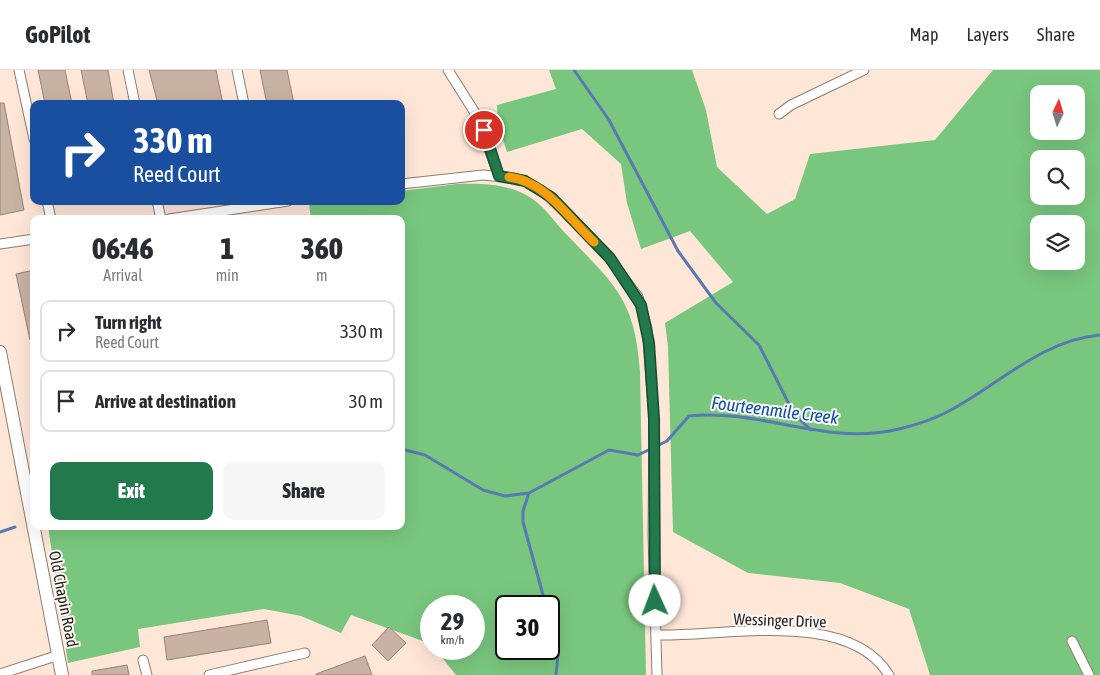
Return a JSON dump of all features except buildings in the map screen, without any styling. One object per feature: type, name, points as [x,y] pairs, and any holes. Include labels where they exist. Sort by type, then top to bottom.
[{"type":"street","points":[[19,70],[30,121]]},
{"type":"street","points":[[128,70],[134,100]]},
{"type":"street","points":[[236,70],[243,100]]},
{"type":"street","points":[[448,70],[477,116],[499,176]]},
{"type":"street","points":[[779,114],[790,105],[864,70]]},
{"type":"street","points":[[405,184],[468,176],[499,176],[525,181],[551,197],[610,258],[638,297],[647,328],[654,419],[653,480],[657,675]]},
{"type":"street","points":[[193,215],[254,205]]},
{"type":"street","points":[[0,244],[30,240]]},
{"type":"street","name":"Old Chapin Road","points":[[0,352],[30,509]]},
{"type":"street","name":"Old Chapin Road","points":[[34,530],[62,675]]},
{"type":"street","name":"Wessinger Drive","points":[[656,635],[766,632],[817,633],[835,637],[865,650],[877,659],[889,675]]},
{"type":"street","points":[[1072,642],[1089,675]]},
{"type":"street","points":[[209,675],[305,653]]},
{"type":"street","points":[[0,674],[58,656]]},
{"type":"street","points":[[143,660],[146,675]]},
{"type":"green space","points":[[549,70],[692,70],[706,110],[717,167],[767,214],[795,199],[810,154],[935,140],[993,70],[1100,70],[1100,675],[930,675],[909,609],[840,583],[748,573],[673,532],[668,347],[665,323],[733,282],[690,231],[641,249],[627,203],[621,164],[582,129],[507,152],[498,124],[497,105],[556,89]]},
{"type":"green space","points":[[457,184],[501,186],[512,189],[531,198],[544,209],[611,282],[628,311],[633,327],[640,372],[646,675],[456,675],[444,660],[485,660],[485,595],[420,595],[420,640],[351,615],[341,633],[301,616],[264,609],[138,629],[140,647],[68,663],[49,530],[405,530],[405,215],[310,215],[309,205],[405,205],[405,190]]},
{"type":"waterway","points":[[574,70],[609,120],[678,251],[716,303],[759,345],[794,414],[811,430]]},
{"type":"waterway","name":"Fourteenmile Creek","points":[[405,450],[425,455],[483,490],[505,496],[529,493],[609,450],[638,455],[667,441],[689,416],[716,415],[742,417],[819,431],[845,433],[872,433],[912,426],[949,411],[1040,354],[1059,345],[1100,335]]},
{"type":"waterway","points":[[529,493],[523,511],[523,522],[543,595]]},
{"type":"waterway","name":"Fourteenmile Creek","points":[[0,532],[15,527]]},
{"type":"waterway","points":[[556,675],[558,660]]},
{"type":"slow traffic","points":[[509,177],[525,181],[551,197],[594,242]]},
{"type":"route","points":[[484,130],[499,176],[525,181],[551,197],[610,258],[638,297],[645,316],[649,343],[654,419],[653,535],[655,601]]}]
